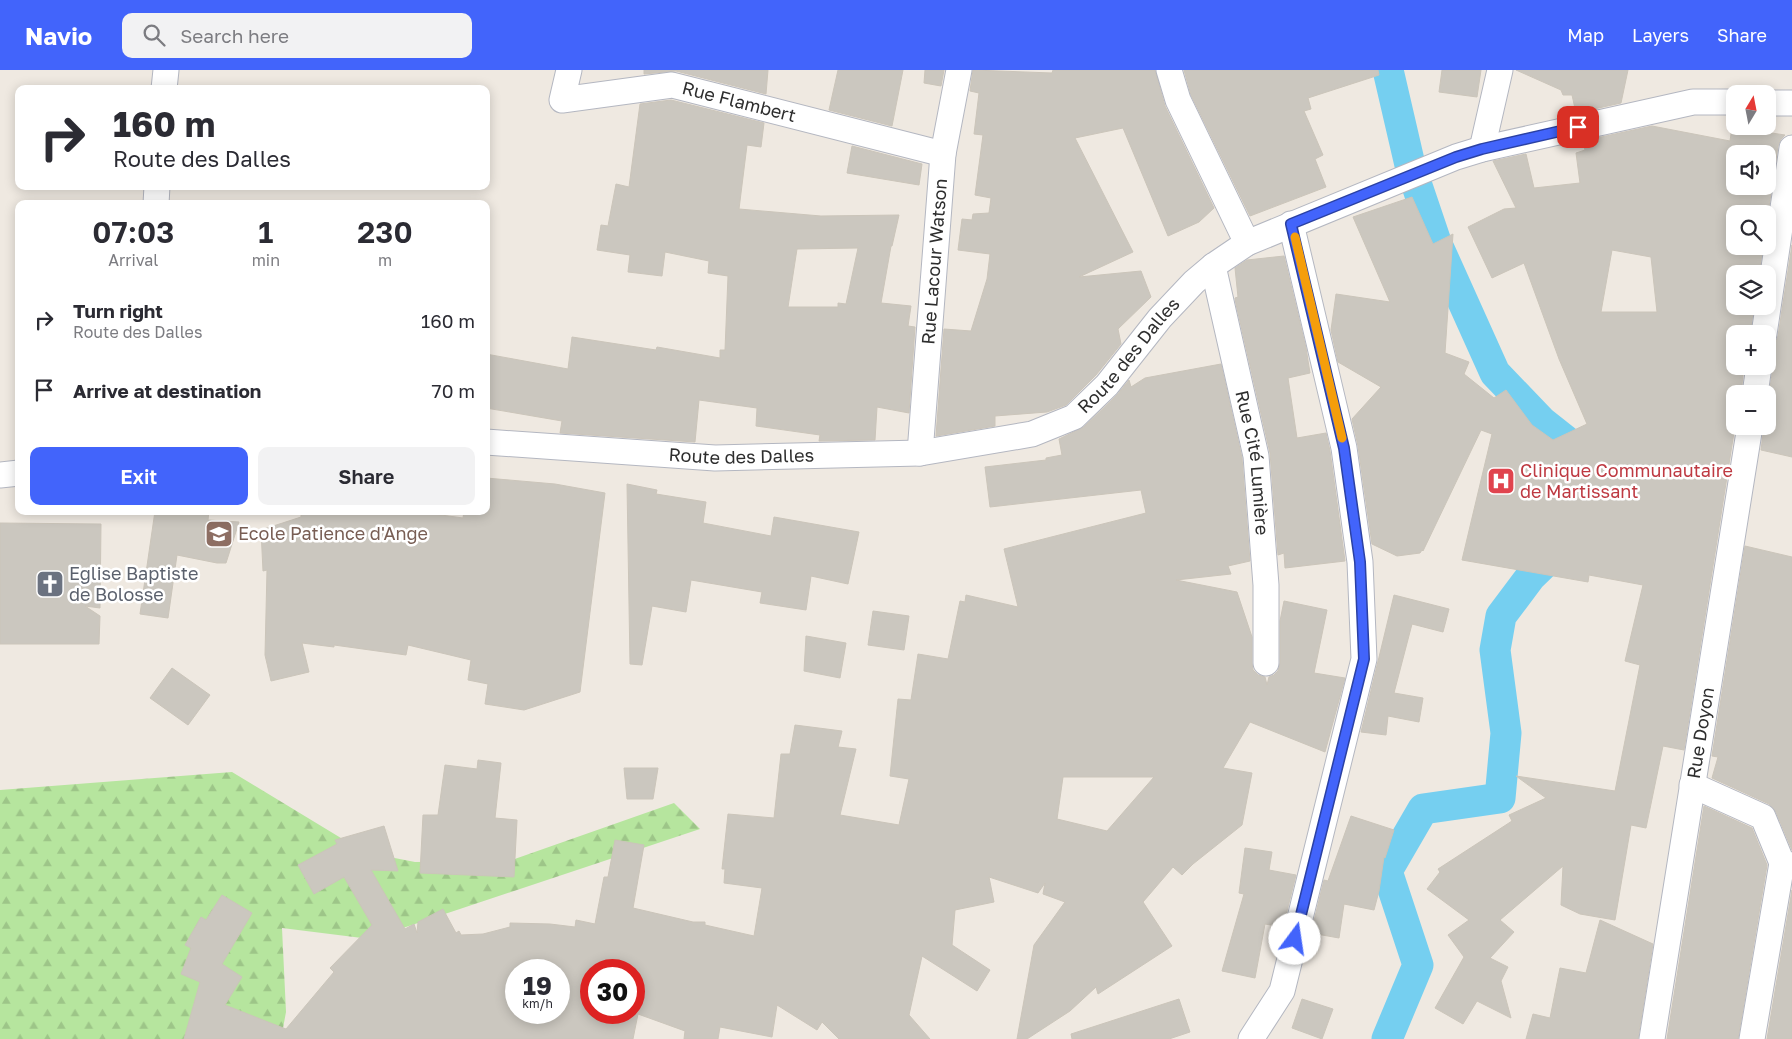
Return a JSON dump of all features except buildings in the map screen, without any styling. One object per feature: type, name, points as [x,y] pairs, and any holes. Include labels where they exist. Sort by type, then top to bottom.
[{"type":"street","points":[[164,85],[166,70]]},
{"type":"street","name":"Rue Flambert","points":[[569,70],[562,100],[672,84],[943,154]]},
{"type":"street","name":"Rue Lacour Watson","points":[[920,453],[943,154],[959,70]]},
{"type":"street","points":[[1169,70],[1178,100],[1247,243]]},
{"type":"street","points":[[1482,149],[1500,70]]},
{"type":"street","name":"Route des Dalles","points":[[490,442],[715,458],[920,453],[1032,434],[1074,417],[1107,384],[1160,318],[1213,266],[1247,243],[1456,157],[1482,149],[1694,102],[1726,102]]},
{"type":"street","points":[[1776,103],[1792,103]]},
{"type":"street","points":[[1765,325],[1792,148]]},
{"type":"street","points":[[1251,1039],[1282,992],[1364,659],[1360,562],[1344,448],[1291,224]]},
{"type":"street","name":"Rue Cité Lumière","points":[[1213,266],[1256,456],[1266,585],[1266,663]]},
{"type":"street","name":"Rue Doyon","points":[[1652,1039],[1749,435]]},
{"type":"street","points":[[0,475],[15,473]]},
{"type":"street","points":[[1692,785],[1763,817],[1787,864],[1752,1039]]},
{"type":"green space","points":[[232,772],[364,852],[415,862],[509,861],[674,803],[700,829],[370,939],[282,928],[286,1012],[281,1039],[0,1039],[0,790]]},
{"type":"waterway","points":[[1388,70],[1410,165],[1436,242],[1495,373],[1542,422],[1590,460],[1589,465]]},
{"type":"waterway","points":[[1387,1039],[1418,965],[1387,871],[1423,809],[1500,798],[1506,733],[1495,650],[1501,616],[1531,576],[1564,544]]},
{"type":"slow traffic","points":[[1295,237],[1342,438]]},
{"type":"place","name":"Clinique Communautaire de Martissant","points":[[1501,481]]},
{"type":"place","name":"Ecole Patience d'Ange","points":[[219,534]]},
{"type":"place","name":"Eglise Baptiste de Bolosse","points":[[50,584]]},
{"type":"route","points":[[1295,939],[1364,659],[1360,562],[1344,448],[1291,224],[1456,157],[1482,149],[1578,127]]}]
